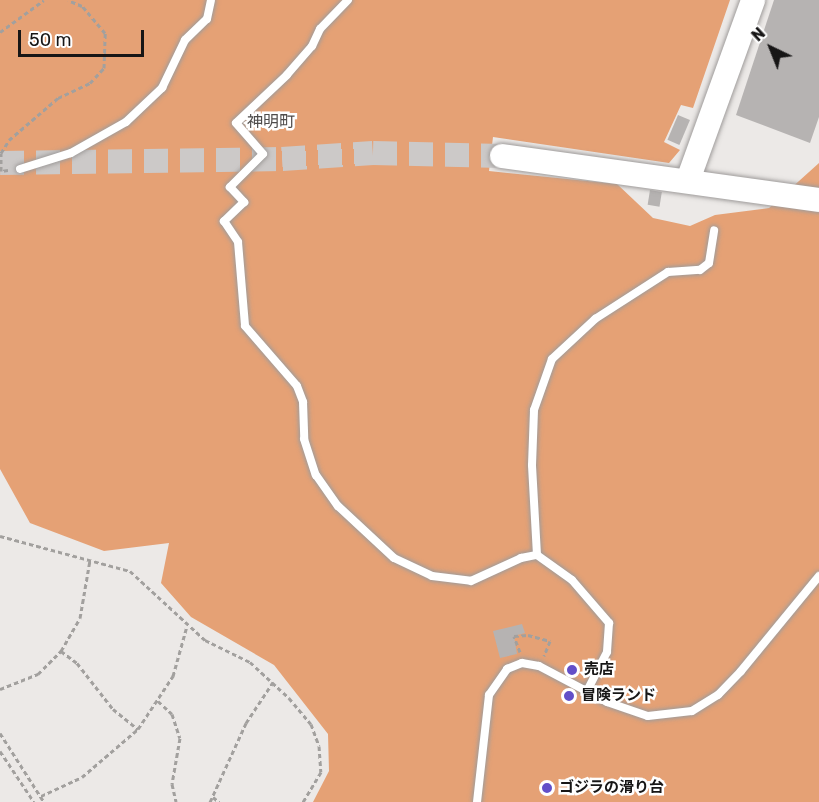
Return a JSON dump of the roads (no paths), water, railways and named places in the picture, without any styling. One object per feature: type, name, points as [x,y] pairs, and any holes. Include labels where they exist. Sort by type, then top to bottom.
[{"type":"street","points":[[688,180],[753,0]]},
{"type":"street","points":[[501,156],[688,180],[819,200]]},
{"type":"lane","points":[[20,169],[71,153],[126,122],[162,88],[185,40],[207,19],[211,0]]},
{"type":"lane","points":[[348,0],[320,29],[312,46],[287,75],[236,123],[263,153],[230,187],[244,202],[224,221],[238,242],[244,326],[297,386],[303,402],[304,439],[316,476],[339,506],[394,558],[432,576],[471,581],[521,558],[537,555],[572,580],[609,623],[607,652],[587,691]]},
{"type":"lane","points":[[537,555],[532,465],[534,410],[552,359],[595,319],[668,272],[700,270],[710,263],[714,230]]},
{"type":"lane","points":[[477,802],[489,695],[507,669],[522,663],[539,666],[587,691],[648,716],[692,711],[718,695],[819,576]]},
{"type":"tunnel","points":[[0,163],[282,159],[373,153],[502,156]]},
{"type":"place","name":"売店","points":[[572,670]]},
{"type":"place","name":"冒険ランド","points":[[569,696]]},
{"type":"place","name":"ゴジラの滑り台","points":[[547,788]]},
{"type":"district","name":"神明町","points":[[271,122]]}]
